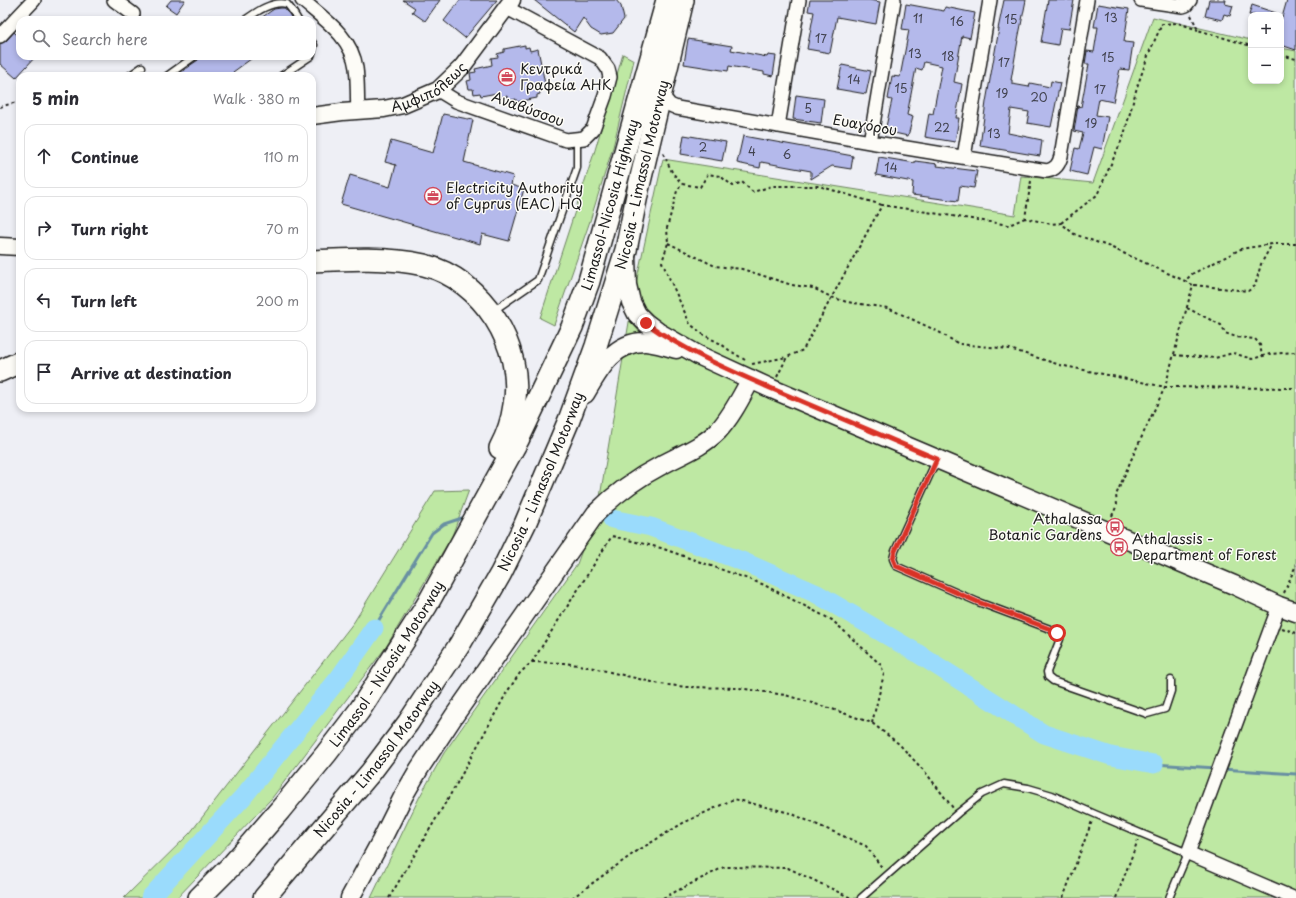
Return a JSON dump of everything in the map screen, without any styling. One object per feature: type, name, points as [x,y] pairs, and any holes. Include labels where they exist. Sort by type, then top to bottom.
[{"type":"highway","points":[[536,403],[645,51],[657,0]]},
{"type":"highway","name":"Limassol-Nicosia Highway","points":[[536,403],[572,327],[589,281],[667,0]]},
{"type":"highway","name":"Nicosia - Limassol Motorway","points":[[264,898],[290,870],[381,760],[408,723],[460,644],[501,573],[522,531],[569,420],[596,346],[626,250],[638,190],[683,0]]},
{"type":"highway","points":[[316,261],[386,260],[424,266],[441,271],[458,280],[486,305],[506,340],[511,354],[516,387],[515,404],[510,426],[427,605]]},
{"type":"highway","points":[[0,371],[16,364]]},
{"type":"highway","name":"Limassol - Nicosia Motorway","points":[[200,898],[233,864],[326,754],[359,711],[427,605],[518,440],[536,403]]},
{"type":"highway","points":[[274,898],[290,870]]},
{"type":"main road","points":[[626,250],[627,285],[631,302],[638,314],[646,323],[658,332],[698,355]]},
{"type":"main road","points":[[569,420],[604,363],[612,354],[621,348],[634,343],[655,343],[698,355],[774,380],[937,459],[1296,612]]},
{"type":"main road","points":[[350,898],[381,842],[404,795],[424,762],[454,716],[596,512],[626,487],[659,466],[696,447],[707,440],[721,427],[733,410],[745,370]]},
{"type":"main road","points":[[733,410],[736,380],[734,376],[745,370]]},
{"type":"main road","points":[[358,898],[371,872],[381,842]]},
{"type":"street","points":[[19,16],[34,0]]},
{"type":"street","points":[[114,0],[133,14]]},
{"type":"street","points":[[302,0],[339,32],[352,53],[356,67],[358,111]]},
{"type":"street","points":[[778,126],[799,0]]},
{"type":"street","points":[[870,142],[894,0]]},
{"type":"street","points":[[964,157],[990,0]]},
{"type":"street","name":"Ευαγόρου","points":[[661,94],[670,105],[677,108],[1033,169],[1047,171],[1052,170],[1057,165],[1061,156],[1087,0]]},
{"type":"street","points":[[1141,0],[1176,6],[1188,2]]},
{"type":"street","name":"Αμφιπόλεως","points":[[316,116],[384,109],[403,105],[438,90],[462,67],[509,4]]},
{"type":"street","name":"Αναβύσσου","points":[[438,90],[456,101],[566,140],[584,138],[593,129],[610,77],[608,69],[600,58],[509,4]]},
{"type":"street","points":[[0,36],[16,19]]},
{"type":"street","points":[[0,246],[16,247]]},
{"type":"street","points":[[1279,606],[1188,852],[1292,898]]},
{"type":"lane","points":[[251,16],[270,3],[278,1],[288,5],[295,16]]},
{"type":"lane","points":[[172,72],[189,60]]},
{"type":"lane","points":[[287,72],[304,60]]},
{"type":"lane","points":[[135,72],[142,67]]},
{"type":"lane","points":[[491,312],[538,280],[577,168],[577,139]]},
{"type":"lane","points":[[937,459],[895,551],[893,559],[896,566],[978,602],[1057,633],[1060,639],[1047,672],[1048,677],[1052,681],[1147,714],[1165,709],[1171,691],[1171,680]]},
{"type":"lane","points":[[861,898],[958,813],[982,794],[1004,784],[1028,788],[1052,795],[1188,852],[1170,898]]},
{"type":"path","points":[[1188,2],[1198,30]]},
{"type":"path","points":[[661,151],[664,154],[672,172],[682,184],[700,187],[708,174],[720,176],[733,186],[742,182],[753,192],[772,186],[819,186],[882,205],[1009,224],[1024,218],[1051,224],[1061,223],[1097,195],[1124,135],[1137,86],[1149,53],[1162,24],[1178,23],[1248,45]]},
{"type":"path","points":[[1284,56],[1296,60]]},
{"type":"path","points":[[0,107],[16,103]]},
{"type":"path","points":[[1024,218],[1033,169]]},
{"type":"path","points":[[682,184],[676,191],[667,228],[668,243],[662,262],[690,324],[704,335],[729,350],[745,370],[803,350],[882,205]]},
{"type":"path","points":[[1061,223],[1074,234],[1110,247],[1193,285],[1248,291],[1255,286],[1261,264],[1272,244]]},
{"type":"path","points":[[668,243],[715,266],[742,269],[792,285],[812,288],[831,297],[847,302],[888,308],[937,331],[959,344],[1010,349],[1060,365],[1165,387],[1296,388]]},
{"type":"path","points":[[1185,281],[1192,274],[1241,249],[1272,244],[1296,244]]},
{"type":"path","points":[[1105,531],[1117,505],[1116,495],[1165,387],[1193,285]]},
{"type":"path","points":[[1187,308],[1221,325],[1225,333],[1236,337],[1255,339],[1260,345],[1262,356]]},
{"type":"path","points":[[1174,354],[1215,358],[1233,353],[1252,359],[1270,354],[1296,352]]},
{"type":"path","points":[[774,380],[786,357]]},
{"type":"path","points":[[389,898],[456,785],[507,692],[520,673],[532,662],[612,536],[661,548],[762,584],[832,620],[881,665],[884,674],[872,723]]},
{"type":"path","points":[[1279,606],[1296,565]]},
{"type":"path","points":[[532,662],[564,663],[585,666],[660,684],[686,687],[739,688],[785,696],[832,709],[872,723],[899,744],[926,773],[958,813]]},
{"type":"path","points":[[572,898],[640,849],[683,823],[734,799],[790,813],[866,846],[887,875]]},
{"type":"path","points":[[1063,898],[1095,814]]},
{"type":"path","points":[[1116,898],[1141,833]]},
{"type":"path","points":[[663,898],[724,867],[788,868],[851,898]]},
{"type":"green space","points":[[1153,17],[1248,39],[1248,84],[1284,84],[1284,49],[1296,51],[1296,898],[371,898],[419,798],[444,753],[577,564],[599,503],[634,292],[663,159],[1015,215],[1021,176],[1093,183]]},
{"type":"green space","points":[[623,54],[634,60],[613,147],[590,221],[554,325],[540,318],[595,150]]},
{"type":"green space","points":[[469,490],[452,536],[386,647],[272,798],[177,898],[124,898],[190,833],[354,622],[435,491]]},
{"type":"building","points":[[171,0],[185,0],[176,13],[166,6]]},
{"type":"building","points":[[403,0],[440,0],[425,21],[412,12],[415,8]]},
{"type":"building","points":[[460,0],[497,0],[465,38],[444,21]]},
{"type":"building","points":[[534,0],[616,0],[621,6],[624,19],[613,33],[601,35],[591,29],[583,18],[574,32]]},
{"type":"building","points":[[810,0],[869,0],[880,2],[876,24],[837,17],[830,53],[807,49],[814,12],[808,11]]},
{"type":"building","points":[[1004,0],[1026,0],[1011,80],[1012,84],[1029,87],[1030,83],[1050,87],[1051,81],[1060,83],[1051,127],[1027,123],[1029,112],[1011,109],[1008,133],[1042,140],[1040,156],[980,146],[998,29]]},
{"type":"building","points":[[1048,0],[1074,0],[1069,29],[1061,28],[1058,45],[1041,42]]},
{"type":"building","points":[[1209,0],[1226,0],[1225,4],[1233,6],[1230,16],[1224,14],[1222,20],[1205,16]]},
{"type":"building","points":[[1287,0],[1296,0],[1296,50],[1284,46],[1284,12]]},
{"type":"building","points":[[906,4],[944,11],[945,7],[975,13],[970,38],[962,36],[954,82],[962,84],[956,118],[959,118],[955,142],[925,137],[929,113],[933,114],[942,66],[924,62],[922,70],[916,68],[907,115],[913,117],[908,136],[885,131],[892,100],[888,99],[892,76],[900,77],[909,30],[902,29]]},
{"type":"building","points":[[1098,4],[1129,9],[1124,42],[1133,43],[1129,70],[1120,69],[1113,102],[1099,99],[1096,115],[1108,117],[1102,149],[1094,147],[1087,175],[1070,171],[1075,148],[1079,149],[1083,133],[1074,131],[1078,106],[1081,107],[1089,64],[1085,64],[1087,51],[1094,52],[1098,27],[1094,27]]},
{"type":"building","points":[[1252,5],[1273,12],[1250,12]]},
{"type":"building","points":[[285,8],[290,16],[264,16],[274,9]]},
{"type":"building","points":[[14,32],[16,34],[16,60],[32,60],[21,72],[16,72],[16,78],[0,64],[0,44],[6,41]]},
{"type":"building","points":[[688,39],[732,46],[731,50],[767,57],[768,55],[776,56],[773,76],[764,74],[764,72],[729,66],[728,71],[684,64]]},
{"type":"building","name":"Κεντρικά Γραφεία ΑΗΚ","points":[[525,45],[525,48],[529,47],[530,51],[538,49],[546,89],[539,90],[540,94],[537,95],[537,98],[516,102],[516,99],[508,101],[507,96],[498,98],[497,93],[481,96],[480,93],[474,94],[473,89],[469,89],[467,81],[471,80],[470,73],[476,72],[475,69],[492,65],[491,58],[498,57],[497,54],[504,52],[504,49]]},
{"type":"building","points":[[198,60],[250,60],[233,72],[182,72]]},
{"type":"building","points":[[842,65],[871,71],[866,94],[837,89]]},
{"type":"building","points":[[796,95],[824,99],[821,123],[793,119]]},
{"type":"building","name":"Electricity Authority of Cyprus (EAC) HQ","points":[[443,114],[473,120],[464,162],[513,176],[511,185],[524,189],[509,241],[482,234],[480,244],[341,204],[350,175],[390,187],[396,165],[385,162],[391,141],[433,153]]},
{"type":"building","points":[[684,135],[726,142],[722,161],[681,154]]},
{"type":"building","points":[[743,136],[853,156],[851,169],[832,166],[811,179],[811,171],[761,162],[760,168],[737,163]]},
{"type":"building","points":[[879,157],[915,163],[915,161],[938,164],[937,166],[977,171],[974,188],[960,186],[958,201],[912,195],[913,182],[876,175]]},
{"type":"waterway","points":[[374,628],[432,533],[444,524],[462,518]]},
{"type":"waterway","points":[[612,519],[651,527],[744,562],[817,594],[917,653],[1044,734],[1111,756],[1154,764]]},
{"type":"waterway","points":[[150,898],[243,797],[339,678],[374,628]]},
{"type":"waterway","points":[[1154,764],[1216,768]]},
{"type":"waterway","points":[[1222,769],[1296,774]]},
{"type":"place","name":"Κεντρικά Γραφεία ΑΗΚ","points":[[507,77]]},
{"type":"place","name":"Electricity Authority of Cyprus (EAC) HQ","points":[[433,196]]},
{"type":"place","name":"Athalassa Botanic Gardens","points":[[1115,527]]},
{"type":"place","name":"Athalassis - Department of Forest","points":[[1119,547]]},
{"type":"route","points":[[646,323],[658,332],[698,355],[937,459],[895,551],[893,559],[896,566],[978,602],[1057,633]]}]
